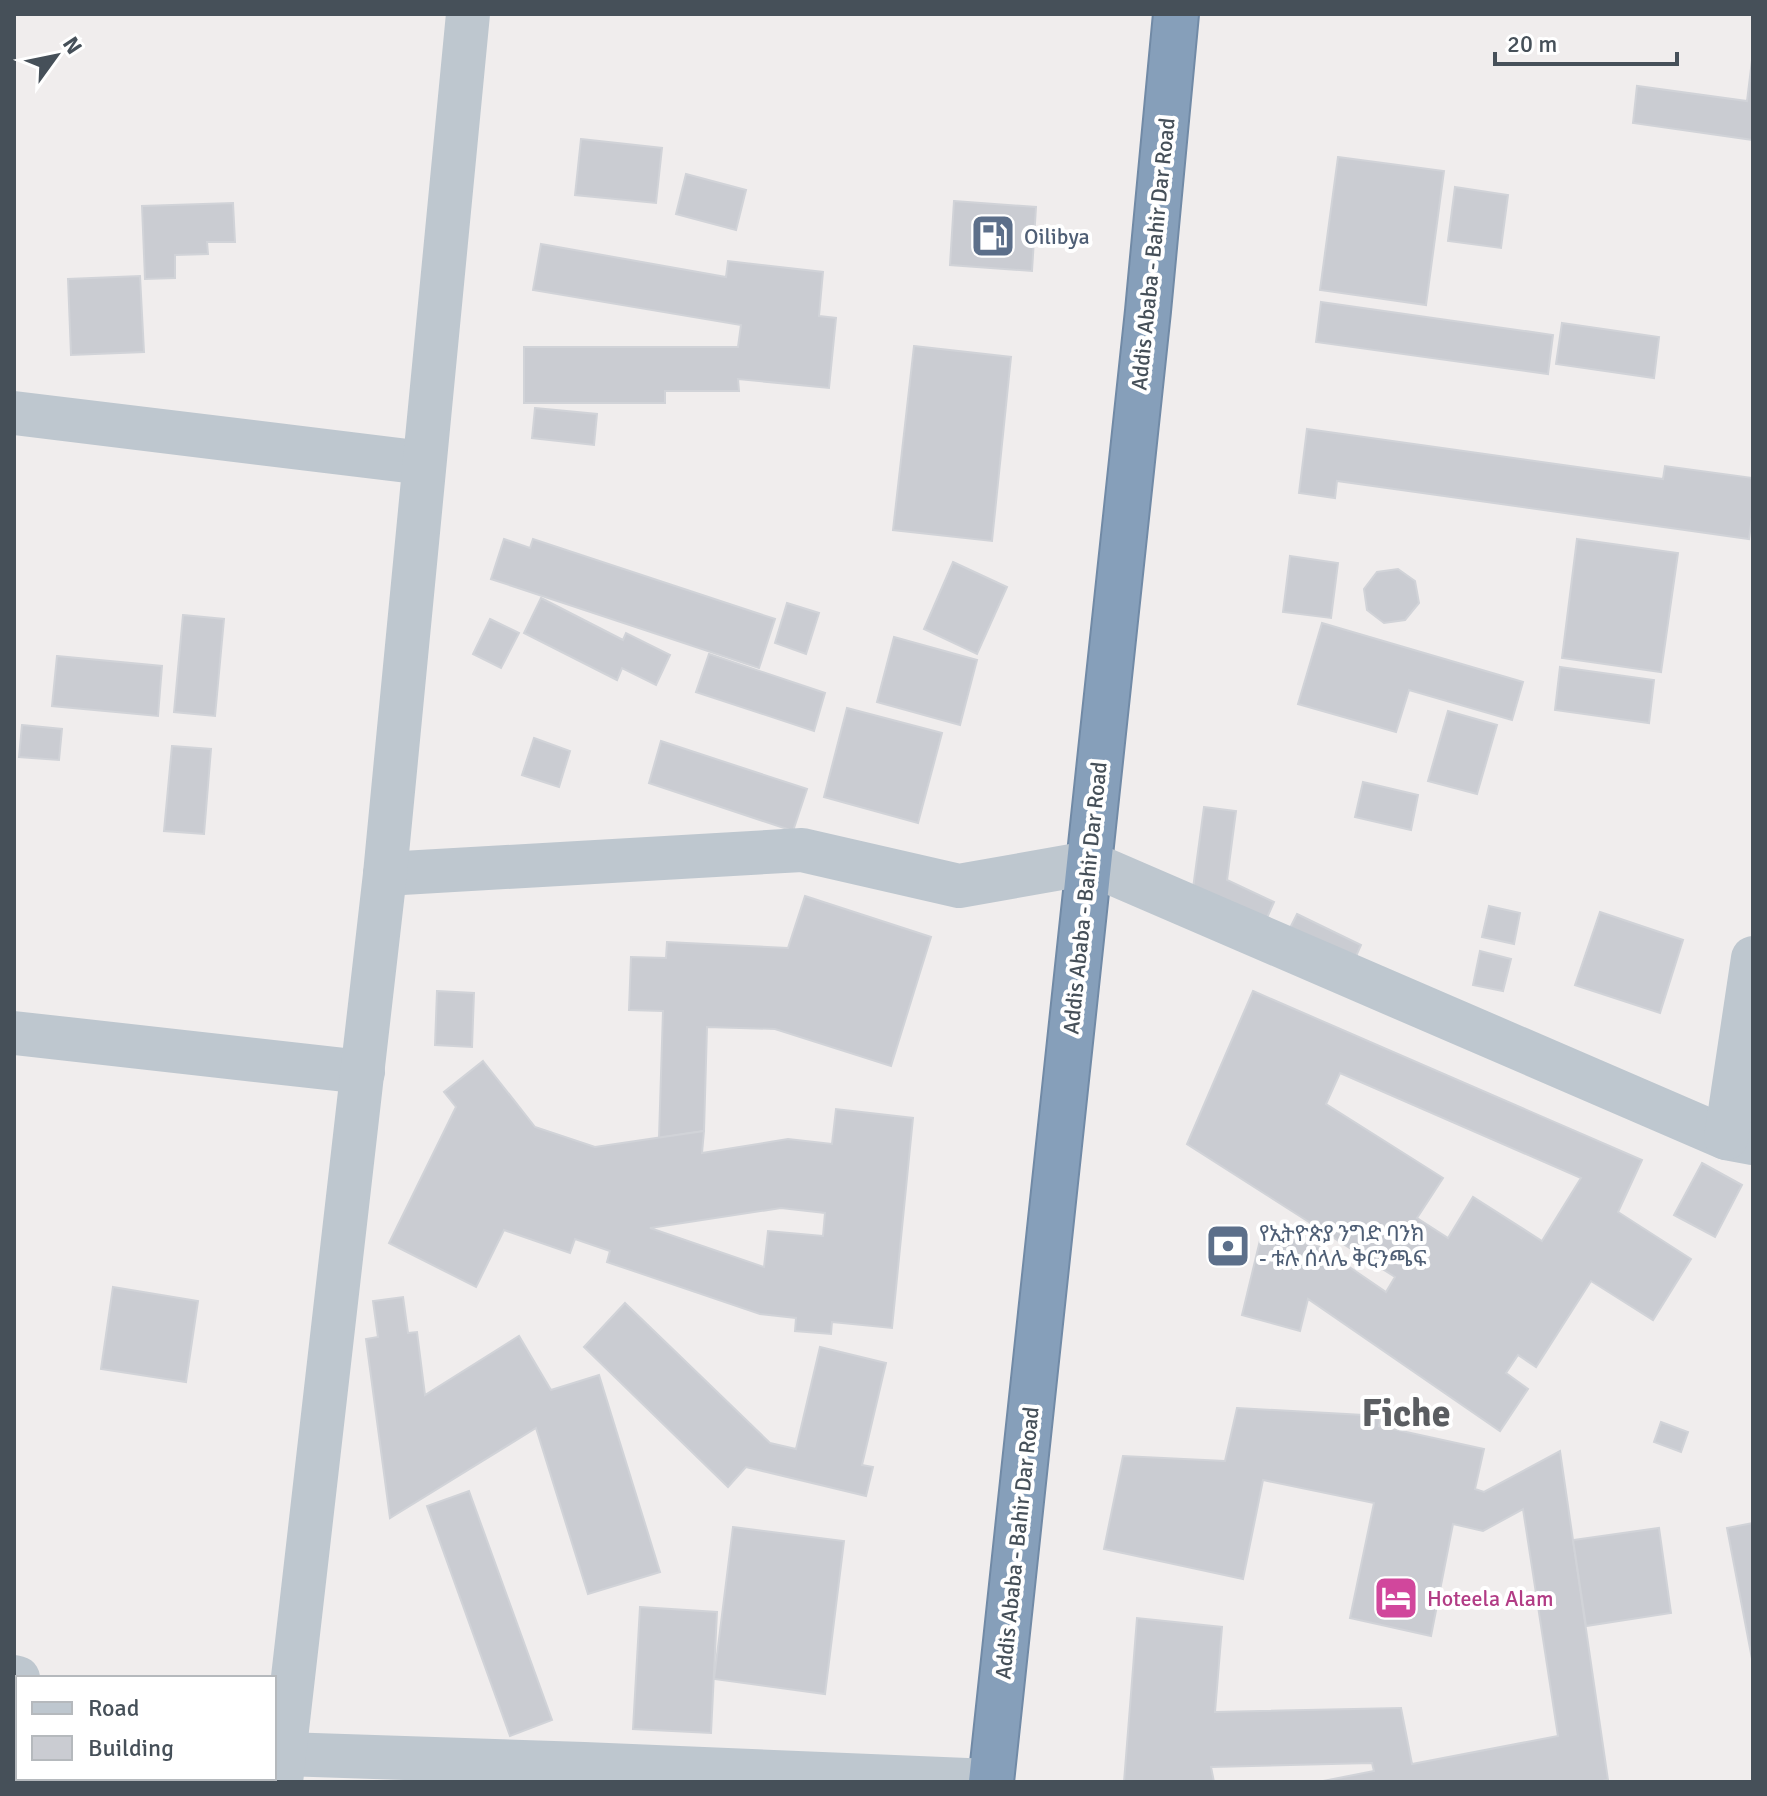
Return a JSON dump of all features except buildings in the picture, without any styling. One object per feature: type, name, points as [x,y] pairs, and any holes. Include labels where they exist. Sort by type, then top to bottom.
[{"type":"highway","name":"Addis Ababa - Bahir Dar Road","points":[[991,1782],[1147,327],[1176,14]]},
{"type":"street","points":[[468,14],[385,874],[280,1762],[584,1764],[991,1782]]},
{"type":"street","points":[[14,413],[424,463]]},
{"type":"street","points":[[385,874],[802,850],[959,886],[1089,863],[1739,1140],[1753,958]]},
{"type":"street","points":[[14,1033],[363,1072]]},
{"type":"place","name":"Oilibya","points":[[993,236]]},
{"type":"place","name":"የኢትዮጵያ ንግድ ባንክ - ቱሉ ሰላሌ ቅርንጫፍ","points":[[1228,1246]]},
{"type":"place","name":"Hoteela Alam","points":[[1396,1598]]},
{"type":"district","name":"Fiche","points":[[1406,1413]]}]
